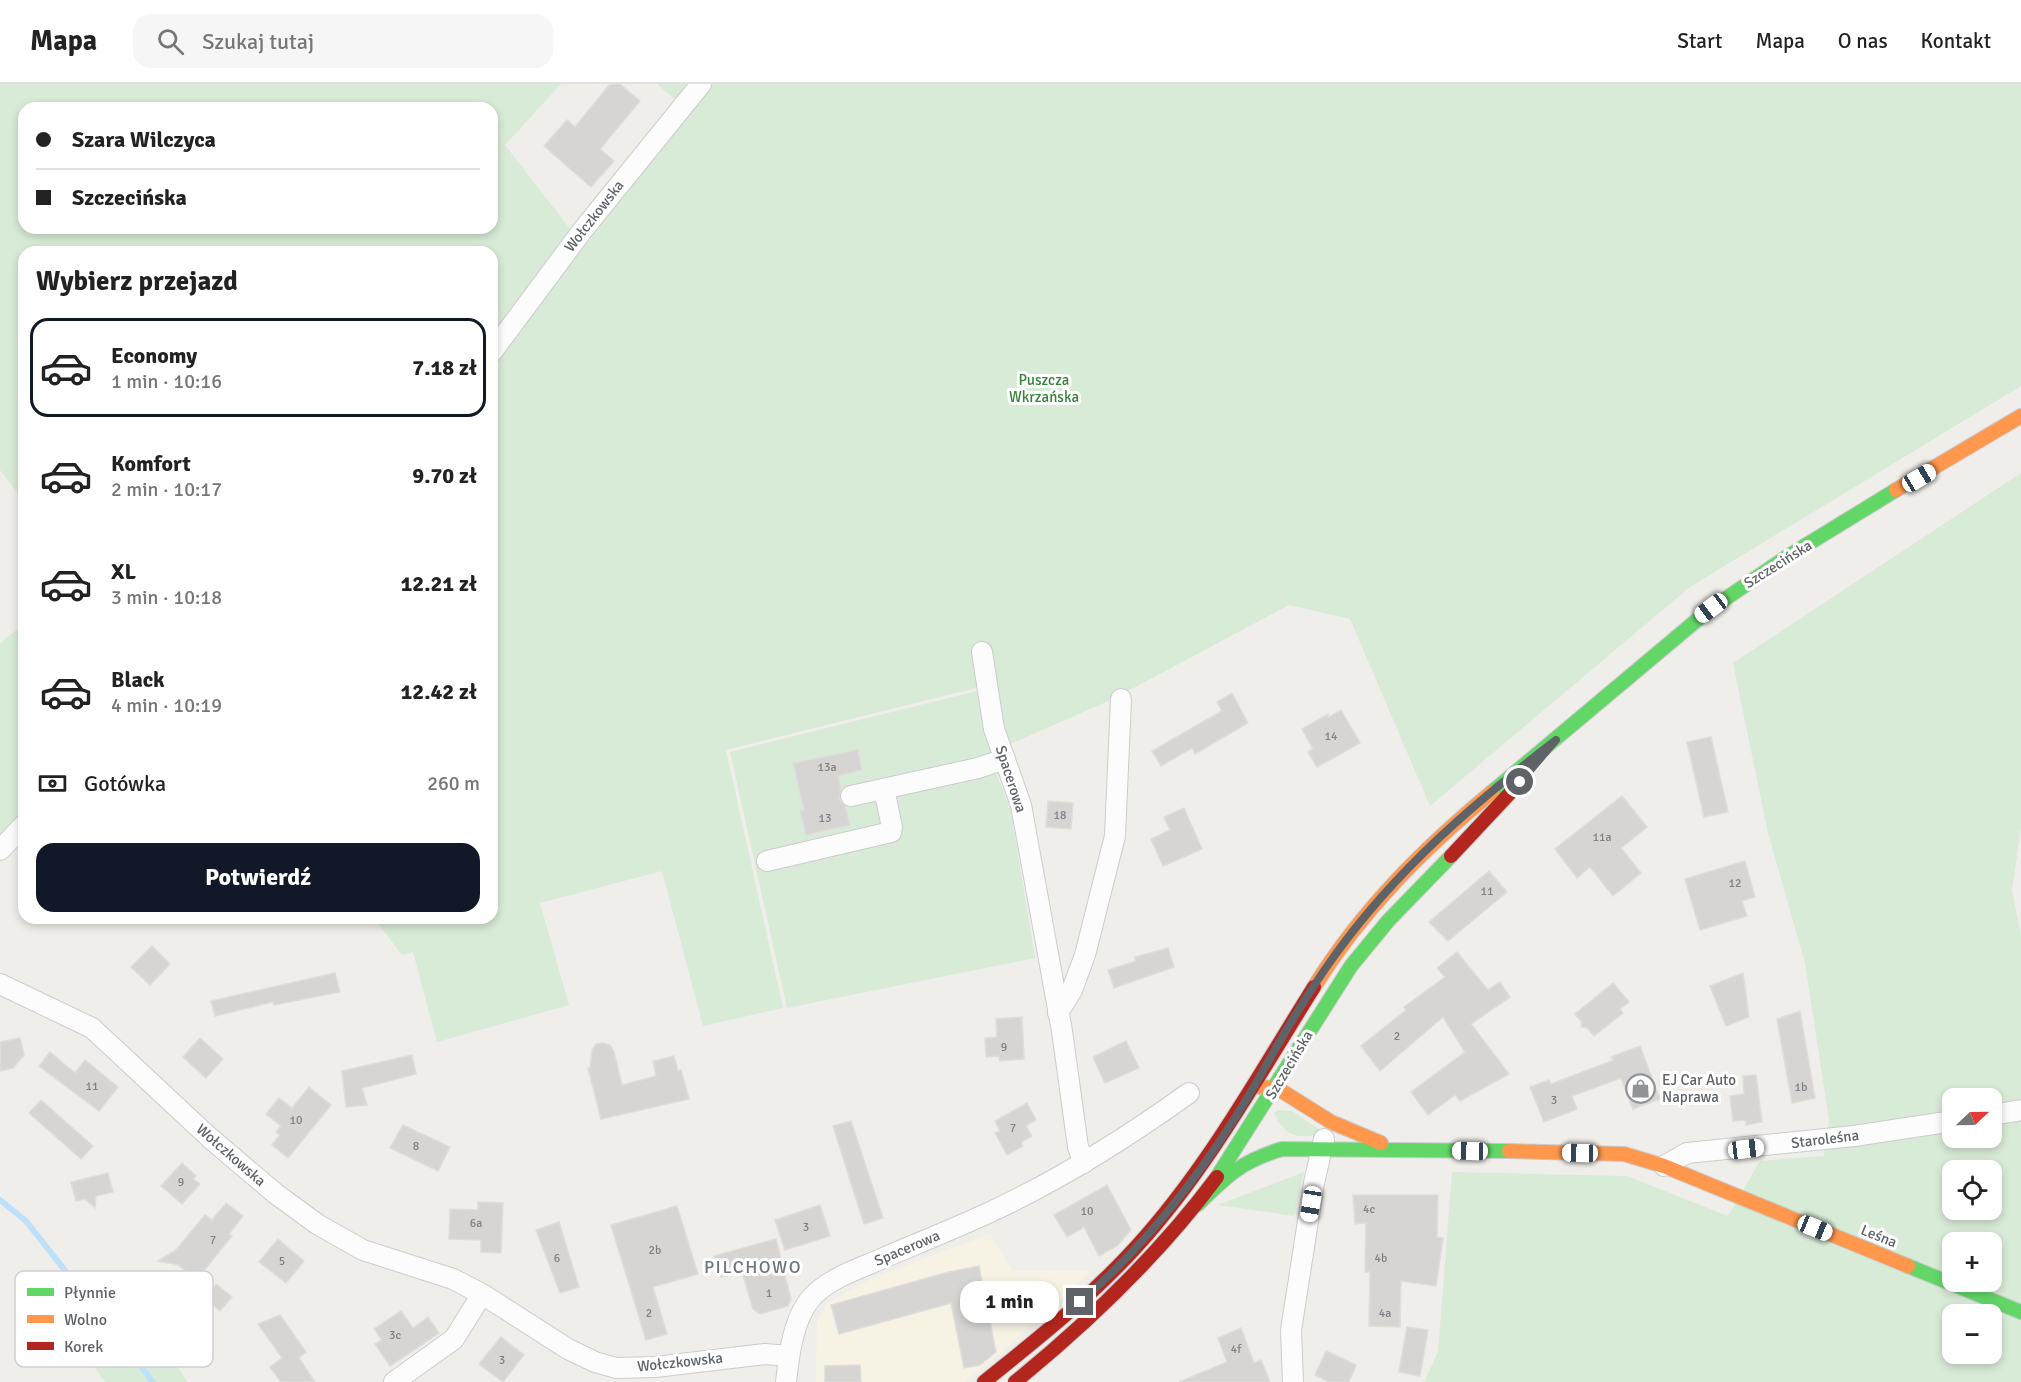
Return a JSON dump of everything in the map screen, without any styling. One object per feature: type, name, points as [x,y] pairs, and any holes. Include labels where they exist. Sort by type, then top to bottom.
[{"type":"main road","name":"Szczecińska","points":[[984,1382],[1065,1316],[1132,1252],[1182,1192],[1251,1092],[1306,997],[1374,903],[1455,821],[1556,740],[1659,648],[1711,608],[1782,560],[2021,416]]},
{"type":"main road","name":"Szczecińska","points":[[1015,1382],[1120,1292],[1152,1259],[1197,1205],[1261,1120],[1321,1011],[1389,918],[1501,804],[1556,740]]},
{"type":"main road","points":[[1261,1120],[1252,1104],[1251,1092],[1261,1087],[1277,1088],[1331,1122],[1396,1149]]},
{"type":"main road","points":[[1277,1136],[1312,1147]]},
{"type":"main road","points":[[1197,1205],[1224,1176],[1243,1164],[1282,1149],[1312,1147],[1396,1149]]},
{"type":"main road","name":"Leśna","points":[[1396,1149],[1624,1154],[1664,1167],[2021,1312]]},
{"type":"street","name":"Wołczkowska","points":[[498,344],[582,231],[701,84]]},
{"type":"street","name":"Spacerowa","points":[[982,652],[994,729],[1022,805],[1058,1013],[1078,1147],[1084,1162]]},
{"type":"street","points":[[1058,1013],[1072,990],[1085,955],[1116,836],[1121,699]]},
{"type":"street","points":[[851,796],[978,768],[1005,759]]},
{"type":"street","points":[[767,861],[891,832],[884,789]]},
{"type":"street","points":[[0,850],[18,831]]},
{"type":"street","name":"Wołczkowska","points":[[0,984],[92,1029],[210,1138],[276,1194],[317,1224],[363,1250],[453,1279],[482,1294],[568,1349],[595,1362],[616,1368],[655,1367],[765,1354],[789,1356]]},
{"type":"street","name":"Spacerowa","points":[[786,1382],[789,1356],[798,1322],[810,1299],[819,1290],[865,1266],[1031,1193],[1084,1162],[1189,1094]]},
{"type":"street","points":[[2002,1113],[2021,1110]]},
{"type":"street","points":[[1293,1382],[1291,1330],[1312,1147],[1331,1122]]},
{"type":"street","name":"Staroleśna","points":[[1664,1167],[1687,1153],[1843,1137],[1942,1123]]},
{"type":"street","points":[[394,1382],[454,1339],[482,1294]]},
{"type":"shaded area","points":[[990,1234],[1012,1271],[1091,1271],[997,1356],[964,1382],[816,1382],[817,1321],[828,1303],[870,1279]]},
{"type":"green space","points":[[0,84],[561,84],[505,145],[574,234],[498,334],[498,246],[18,246],[18,493],[0,470]]},
{"type":"green space","points":[[657,84],[690,84],[676,100]]},
{"type":"green space","name":"Puszcza Wkrzańska","points":[[712,84],[2021,84],[2021,386],[1690,587],[1430,806],[1350,619],[1289,605],[1113,699],[1010,744],[998,703],[980,687],[726,750],[783,1008],[703,1026],[662,871],[540,903],[569,1005],[437,1042],[413,952],[402,955],[379,924],[498,924],[498,356]]},
{"type":"green space","points":[[2021,473],[2021,828],[2012,890],[2021,936],[2021,1382],[1424,1382],[1438,1352],[1452,1172],[1627,1176],[1728,1216],[1760,1161],[1824,1156],[1829,1120],[1805,963],[1768,833],[1733,663]]},
{"type":"green space","points":[[18,629],[18,821],[0,839],[0,643]]},
{"type":"green space","points":[[977,691],[984,734],[992,755],[990,757],[1011,811],[1035,958],[787,1008],[730,752]]},
{"type":"green space","points":[[1278,1110],[1292,1111],[1320,1130],[1321,1135],[1298,1136],[1287,1131],[1274,1113]]},
{"type":"green space","points":[[1304,1172],[1294,1216],[1218,1205]]},
{"type":"green space","points":[[94,1367],[177,1367],[188,1382],[105,1382]]},
{"type":"building","points":[[610,84],[620,84],[640,101],[600,149],[614,161],[591,187],[544,146],[567,120],[575,127]]},
{"type":"building","points":[[1232,693],[1248,723],[1195,754],[1192,748],[1161,766],[1152,751],[1222,711],[1217,702]]},
{"type":"building","points":[[1341,710],[1360,743],[1317,767],[1308,752],[1313,749],[1302,729],[1328,714],[1329,717]]},
{"type":"building","points":[[1711,737],[1728,812],[1704,817],[1687,742]]},
{"type":"building","points":[[858,750],[862,770],[838,776],[841,789],[839,799],[845,806],[850,825],[806,835],[800,811],[804,810],[793,763]]},
{"type":"building","points":[[1622,796],[1647,827],[1621,848],[1641,873],[1613,896],[1590,867],[1577,878],[1555,849]]},
{"type":"building","points":[[1048,801],[1073,803],[1071,829],[1046,827]]},
{"type":"building","points":[[1184,808],[1202,849],[1163,866],[1151,839],[1170,830],[1164,817]]},
{"type":"building","points":[[1745,861],[1755,897],[1742,901],[1747,916],[1700,930],[1685,879]]},
{"type":"building","points":[[1489,871],[1507,892],[1448,941],[1429,922]]},
{"type":"building","points":[[152,946],[170,964],[150,985],[131,967]]},
{"type":"building","points":[[1168,948],[1174,967],[1114,988],[1108,970],[1136,961],[1135,957]]},
{"type":"building","points":[[1457,952],[1488,990],[1500,982],[1510,997],[1471,1024],[1509,1074],[1460,1101],[1455,1095],[1428,1115],[1411,1092],[1465,1052],[1443,1017],[1380,1071],[1361,1046],[1406,1010],[1404,1007],[1445,977],[1437,968]]},
{"type":"building","points":[[335,973],[340,992],[274,1005],[273,1002],[215,1016],[211,1001]]},
{"type":"building","points":[[1743,973],[1749,1017],[1726,1026],[1710,986]]},
{"type":"building","points":[[1613,983],[1629,1002],[1620,1009],[1623,1013],[1594,1036],[1587,1028],[1581,1027],[1582,1022],[1575,1014]]},
{"type":"building","points":[[1800,1011],[1815,1098],[1792,1103],[1777,1019]]},
{"type":"building","points":[[1022,1017],[1024,1059],[1000,1061],[999,1056],[986,1057],[985,1038],[997,1037],[996,1019]]},
{"type":"building","points":[[20,1038],[24,1055],[13,1068],[0,1071],[0,1042]]},
{"type":"building","points":[[200,1038],[223,1059],[206,1078],[183,1057]]},
{"type":"building","points":[[1126,1041],[1139,1068],[1105,1083],[1093,1057]]},
{"type":"building","points":[[596,1044],[610,1045],[614,1052],[622,1085],[656,1076],[653,1061],[674,1056],[678,1071],[681,1070],[689,1099],[601,1119],[588,1068],[590,1068],[592,1050]]},
{"type":"building","points":[[1640,1046],[1660,1099],[1633,1109],[1621,1078],[1572,1096],[1577,1109],[1544,1122],[1530,1087],[1549,1080],[1551,1084],[1614,1060],[1611,1057]]},
{"type":"building","points":[[50,1052],[75,1073],[85,1060],[118,1087],[99,1111],[39,1066]]},
{"type":"building","points":[[412,1055],[416,1074],[362,1088],[367,1105],[346,1107],[342,1071]]},
{"type":"building","points":[[1756,1075],[1762,1122],[1746,1125],[1746,1120],[1733,1121],[1730,1096],[1744,1094],[1743,1076]]},
{"type":"building","points":[[309,1087],[331,1105],[288,1158],[272,1145],[280,1135],[276,1132],[281,1126],[266,1114],[279,1098],[292,1108]]},
{"type":"building","points":[[41,1100],[93,1146],[81,1159],[29,1113]]},
{"type":"building","points":[[1027,1103],[1036,1120],[1026,1126],[1032,1136],[1021,1142],[1023,1146],[1007,1155],[995,1133],[1000,1131],[995,1121]]},
{"type":"building","points":[[851,1121],[883,1218],[864,1224],[833,1126]]},
{"type":"building","points":[[403,1125],[450,1147],[438,1171],[390,1148]]},
{"type":"building","points":[[182,1163],[196,1176],[193,1179],[200,1184],[182,1204],[161,1186]]},
{"type":"building","points":[[108,1173],[113,1192],[96,1196],[95,1208],[85,1199],[76,1201],[71,1182]]},
{"type":"building","points":[[1107,1185],[1131,1230],[1117,1246],[1099,1256],[1084,1227],[1067,1237],[1054,1215]]},
{"type":"building","points":[[1353,1195],[1438,1195],[1437,1237],[1443,1238],[1436,1286],[1401,1281],[1400,1327],[1369,1326],[1370,1272],[1365,1272],[1366,1223],[1355,1224]]},
{"type":"building","points":[[478,1202],[503,1203],[501,1253],[481,1252],[481,1240],[449,1239],[450,1209],[478,1210]]},
{"type":"building","points":[[226,1203],[243,1216],[229,1234],[232,1236],[204,1271],[186,1271],[178,1265],[158,1261],[176,1250],[205,1215],[212,1220]]},
{"type":"building","points":[[820,1205],[830,1236],[785,1250],[775,1220]]},
{"type":"building","points":[[677,1206],[698,1274],[653,1287],[667,1334],[646,1340],[611,1225]]},
{"type":"building","points":[[559,1222],[579,1287],[560,1293],[536,1230]]},
{"type":"building","points":[[278,1239],[304,1261],[286,1283],[259,1262]]},
{"type":"building","points":[[776,1239],[791,1299],[788,1306],[760,1314],[753,1309],[742,1272],[721,1277],[714,1256]]},
{"type":"building","points":[[979,1266],[996,1352],[980,1365],[964,1368],[951,1303],[839,1334],[831,1305],[945,1273]]},
{"type":"building","points":[[216,1284],[232,1297],[220,1311],[213,1305],[213,1288]]},
{"type":"building","points":[[401,1311],[413,1328],[428,1317],[439,1333],[390,1366],[375,1344],[382,1340],[374,1329]]},
{"type":"building","points":[[280,1315],[306,1352],[299,1358],[315,1382],[281,1382],[270,1367],[282,1358],[258,1324]]},
{"type":"building","points":[[1407,1327],[1428,1330],[1420,1376],[1399,1372]]},
{"type":"building","points":[[1241,1328],[1254,1363],[1261,1360],[1270,1382],[1179,1382],[1227,1362],[1218,1338]]},
{"type":"building","points":[[501,1337],[524,1355],[503,1382],[479,1364]]},
{"type":"building","points":[[1326,1351],[1356,1365],[1349,1382],[1329,1382],[1315,1375]]},
{"type":"building","points":[[860,1365],[861,1382],[825,1382],[825,1366]]},
{"type":"waterway","points":[[0,1200],[26,1221],[65,1271]]},
{"type":"waterway","points":[[141,1367],[153,1382]]},
{"type":"traffic: fast","points":[[1492,792],[1709,610],[1785,558],[1896,490]]},
{"type":"traffic: fast","points":[[1217,1177],[1351,966],[1388,921],[1451,856]]},
{"type":"traffic: fast","points":[[1197,1205],[1235,1171],[1255,1159],[1282,1149],[1509,1151]]},
{"type":"traffic: fast","points":[[1908,1266],[2021,1312]]},
{"type":"traffic: slow","points":[[1896,490],[2021,416]]},
{"type":"traffic: slow","points":[[1314,987],[1352,932],[1395,882],[1492,792]]},
{"type":"traffic: slow","points":[[1259,1087],[1277,1088],[1331,1122],[1381,1143]]},
{"type":"traffic: slow","points":[[1509,1151],[1624,1154],[1664,1166],[1908,1266]]},
{"type":"traffic: jam","points":[[1451,856],[1510,793]]},
{"type":"traffic: jam","points":[[984,1382],[1101,1283],[1163,1216],[1231,1121],[1314,987]]},
{"type":"traffic: jam","points":[[1015,1382],[1097,1311],[1122,1286],[1172,1233],[1217,1177]]},
{"type":"place","name":"EJ Car Auto Naprawa","points":[[1641,1089]]},
{"type":"district","name":"PILCHOWO","points":[[753,1267]]},
{"type":"route","points":[[1080,1302],[1126,1258],[1182,1192],[1251,1092],[1306,997],[1374,903],[1395,879],[1462,814],[1556,740],[1520,782]]}]
